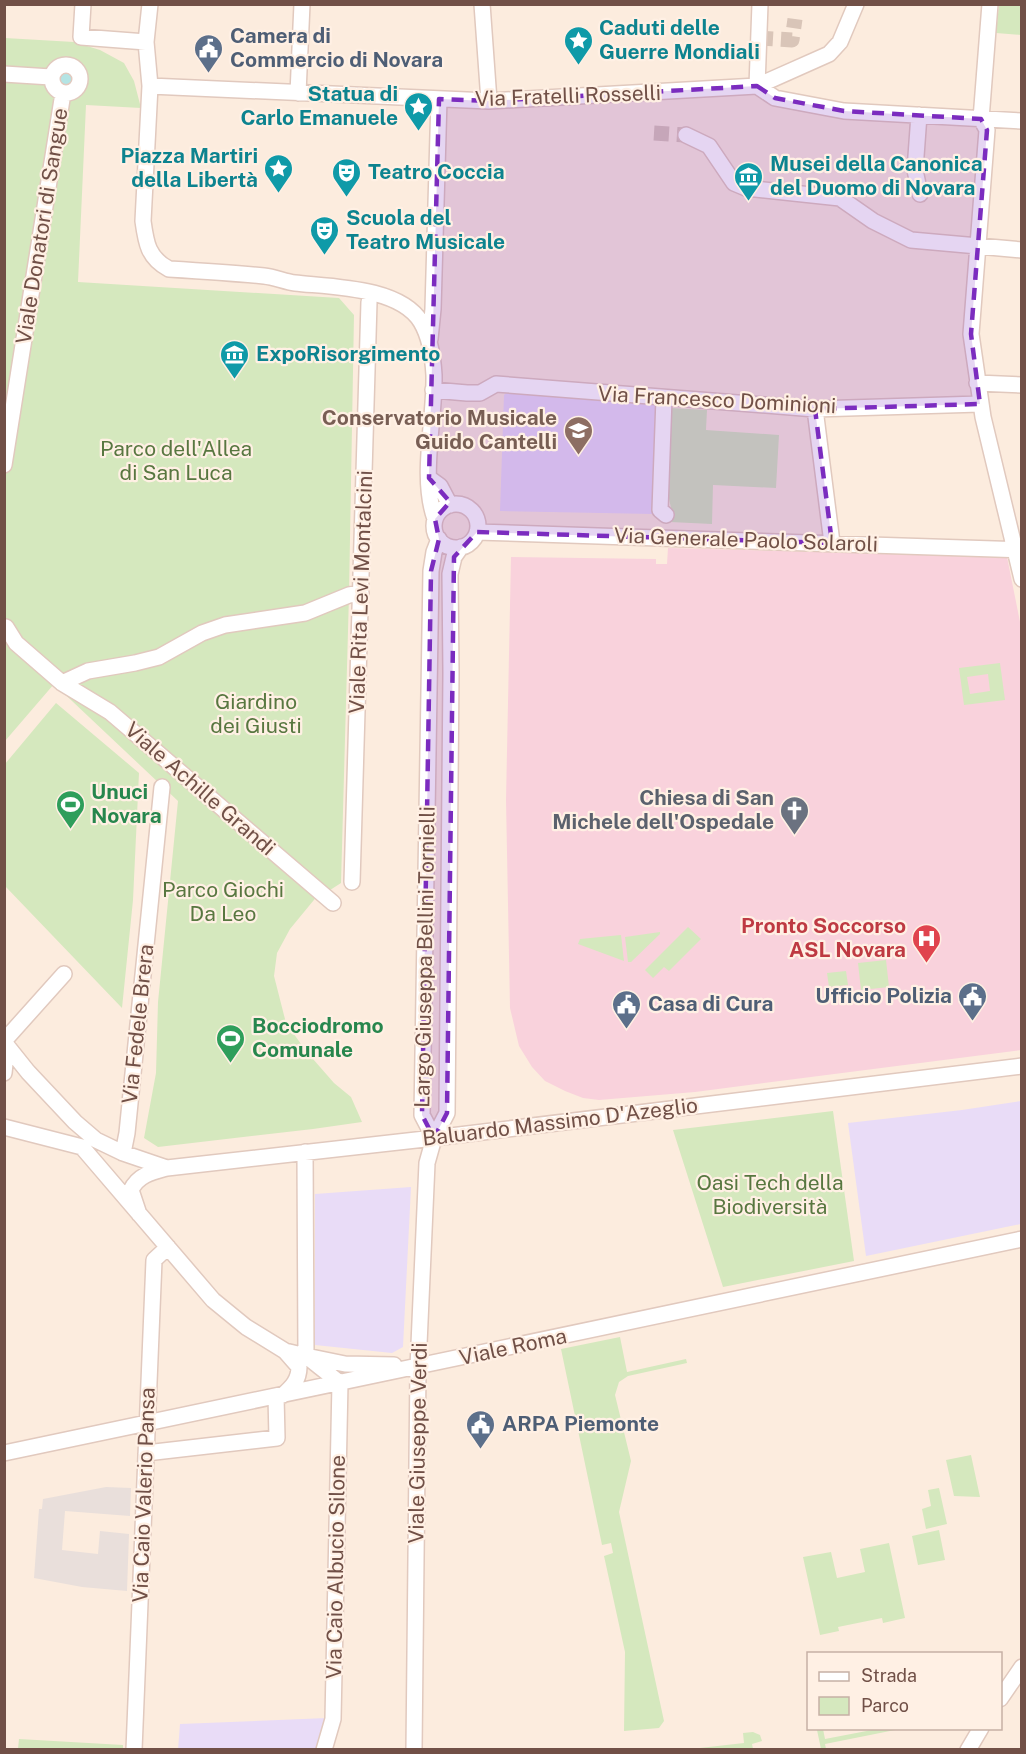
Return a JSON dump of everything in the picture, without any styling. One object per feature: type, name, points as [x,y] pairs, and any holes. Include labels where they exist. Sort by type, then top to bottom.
[{"type":"street","points":[[83,4],[81,37],[147,42]]},
{"type":"street","points":[[150,4],[147,42],[150,86],[143,221],[146,241],[151,254],[159,264],[169,269],[267,276],[292,283],[354,288],[386,297],[412,312],[421,322],[430,343]]},
{"type":"street","points":[[298,93],[302,4]]},
{"type":"street","points":[[482,4],[489,101]]},
{"type":"street","points":[[758,86],[760,4]]},
{"type":"street","points":[[758,86],[830,54],[840,42],[856,4]]},
{"type":"street","points":[[990,4],[981,119],[987,130],[971,334],[980,404],[1018,550],[1022,579]]},
{"type":"street","points":[[69,65],[77,70],[80,79],[73,92],[63,93],[53,86],[51,77],[60,66],[69,65]]},
{"type":"street","name":"Viale Donatori di Sangue","points":[[4,74],[51,77]]},
{"type":"street","name":"Via Fratelli Rosselli","points":[[150,86],[489,101],[758,86]]},
{"type":"street","points":[[758,86],[776,98],[844,111],[1022,121]]},
{"type":"street","name":"Viale Donatori di Sangue","points":[[4,465],[63,93]]},
{"type":"street","points":[[435,519],[444,508],[450,505],[462,505],[472,511],[477,521],[477,532],[474,539],[461,547],[449,546],[439,539],[434,526],[435,519],[429,494],[434,374],[430,343],[439,99]]},
{"type":"street","points":[[919,115],[915,170],[920,194]]},
{"type":"street","points":[[686,135],[708,146],[734,183],[746,188],[840,198],[873,221],[911,240],[1022,250]]},
{"type":"street","name":"Viale Rita Levi Montalcini","points":[[352,882],[363,588],[369,302]]},
{"type":"street","points":[[977,382],[1022,385]]},
{"type":"street","name":"Via Francesco Dominioni","points":[[433,390],[480,393],[496,384],[815,409],[980,404]]},
{"type":"street","points":[[660,513],[664,398]]},
{"type":"street","points":[[815,409],[832,543]]},
{"type":"street","points":[[429,478],[440,486],[450,505]]},
{"type":"street","name":"Via Generale Paolo Solaroli","points":[[477,532],[1018,550]]},
{"type":"street","name":"Largo Giuseppa Bellini Tornielli","points":[[434,1138],[422,1115],[422,1078],[431,571],[439,539]]},
{"type":"street","name":"Largo Giuseppa Bellini Tornielli","points":[[434,1138],[446,1114],[451,685],[450,574],[454,557],[461,547]]},
{"type":"street","points":[[62,683],[88,671],[159,657],[202,633],[225,625],[306,613],[363,588]]},
{"type":"street","name":"Viale Achille Grandi","points":[[6,627],[16,643],[62,683],[110,712],[333,903]]},
{"type":"street","name":"Via Fedele Brera","points":[[123,1153],[162,787]]},
{"type":"street","points":[[4,1073],[5,1042],[64,974]]},
{"type":"street","points":[[5,1042],[28,1072],[75,1122],[96,1140],[123,1153],[167,1168]]},
{"type":"street","name":"Baluardo Massimo D'Azeglio","points":[[139,1214],[131,1190],[134,1183],[140,1178],[167,1168],[434,1138],[1022,1066]]},
{"type":"street","points":[[422,1078],[428,1083],[438,1084],[443,1083],[447,1078]]},
{"type":"street","points":[[4,1127],[82,1147],[213,1300],[246,1327],[285,1351],[299,1367],[299,1374],[294,1384],[279,1395],[277,1438],[146,1453]]},
{"type":"street","name":"Viale Giuseppe Verdi","points":[[414,1749],[418,1367],[426,1167],[434,1138]]},
{"type":"street","points":[[305,1152],[306,1356]]},
{"type":"street","name":"Viale Roma","points":[[4,1453],[1022,1239]]},
{"type":"street","name":"Via Caio Valerio Pansa","points":[[134,1749],[154,1260],[168,1247]]},
{"type":"street","points":[[285,1351],[345,1364],[390,1366],[413,1357],[419,1350]]},
{"type":"street","points":[[306,1356],[340,1383]]},
{"type":"street","name":"Via Caio Albucio Silone","points":[[324,1749],[333,1719],[340,1383]]},
{"type":"street","points":[[1002,1696],[1022,1667]]},
{"type":"street","points":[[968,1749],[980,1730]]},
{"type":"highlighted area","points":[[757,86],[775,98],[844,111],[981,119],[987,130],[971,334],[980,404],[815,409],[832,543],[477,532],[454,557],[447,1113],[434,1138],[422,1115],[431,571],[439,539],[435,519],[450,502],[429,478],[439,99],[489,101]]},
{"type":"shaded area","name":"Conservatorio Musicale Guido Cantelli","points":[[509,391],[657,402],[654,514],[500,511],[504,395]]},
{"type":"shaded area","points":[[668,548],[1007,557],[1022,632],[1021,1050],[695,1092],[599,1100],[583,1098],[565,1091],[545,1081],[532,1067],[519,1046],[510,1008],[506,800],[511,557],[656,559],[656,564],[667,564]]},
{"type":"shaded area","points":[[1021,1101],[1021,1224],[866,1256],[848,1123]]},
{"type":"shaded area","points":[[411,1187],[403,1347],[392,1353],[315,1345],[315,1194]]},
{"type":"shaded area","points":[[106,1487],[131,1488],[130,1516],[65,1511],[62,1550],[98,1554],[100,1531],[129,1534],[127,1591],[82,1587],[34,1578],[39,1509],[42,1509],[43,1499]]},
{"type":"shaded area","points":[[327,1718],[318,1749],[178,1750],[180,1724]]},
{"type":"green space","points":[[999,5],[1021,5],[1021,35],[996,33]]},
{"type":"green space","name":"Parco dell'Allea di San Luca","points":[[5,38],[74,42],[100,50],[124,63],[134,81],[141,108],[86,105],[78,282],[339,298],[354,315],[341,883],[318,895],[290,929],[277,953],[274,976],[286,1023],[306,1051],[334,1083],[351,1097],[362,1122],[158,1147],[144,1138],[156,1073],[158,1002],[178,801],[54,684],[5,741]],"holes":[[[65,72],[72,75],[73,80],[70,85],[61,85],[58,80],[61,74]]]},
{"type":"green space","points":[[671,408],[707,410],[706,430],[779,435],[776,488],[713,485],[712,524],[670,522],[667,514],[671,508],[668,494]]},
{"type":"green space","points":[[1000,663],[1005,700],[964,705],[959,668]],"holes":[[[988,674],[990,691],[970,694],[967,677]]]},
{"type":"green space","name":"Unuci Novara","points":[[56,703],[139,773],[133,900],[122,1008],[5,886],[5,764]]},
{"type":"green space","points":[[688,927],[701,939],[669,971],[664,967],[653,978],[645,970]]},
{"type":"green space","points":[[660,932],[631,962],[628,962],[625,937]]},
{"type":"green space","points":[[621,935],[624,961],[578,944],[580,939]]},
{"type":"green space","points":[[886,960],[889,987],[861,990],[858,963]]},
{"type":"green space","points":[[846,971],[848,985],[829,987],[827,973]]},
{"type":"green space","name":"Oasi Tech della Biodiversità","points":[[833,1111],[854,1261],[723,1287],[673,1130]]},
{"type":"green space","points":[[620,1337],[627,1372],[686,1359],[687,1363],[628,1376],[619,1382],[615,1395],[631,1461],[619,1512],[664,1721],[659,1728],[624,1731],[625,1652],[604,1556],[613,1553],[611,1543],[602,1545],[561,1349]]},
{"type":"green space","points":[[971,1455],[980,1497],[954,1496],[946,1460]]},
{"type":"green space","points":[[939,1488],[947,1524],[926,1529],[922,1509],[931,1506],[928,1490]]},
{"type":"green space","points":[[939,1530],[945,1560],[918,1565],[912,1536]]},
{"type":"green space","points":[[889,1543],[905,1618],[883,1623],[882,1618],[838,1627],[839,1631],[820,1635],[803,1557],[831,1552],[837,1578],[865,1572],[860,1549]]},
{"type":"green space","points":[[817,1730],[823,1730],[825,1739],[872,1730],[895,1730],[825,1744],[826,1749],[821,1749]]},
{"type":"green space","points":[[753,1732],[760,1735],[762,1741],[752,1744],[753,1749],[691,1749],[744,1743],[743,1733]]},
{"type":"green space","points":[[19,1739],[123,1745],[123,1749],[18,1749]]},
{"type":"water","points":[[63,72],[69,72],[73,79],[69,86],[63,86],[59,82],[59,76]]},
{"type":"tunnel","points":[[758,38],[792,40],[795,19]]},
{"type":"tunnel","points":[[654,133],[686,135]]},
{"type":"place","name":"Caduti delle Guerre Mondiali","points":[[578,66]]},
{"type":"place","name":"Camera di Commercio di Novara","points":[[209,74]]},
{"type":"place","name":"Statua di Carlo Emanuele","points":[[419,132]]},
{"type":"place","name":"Piazza Martiri della Libertà","points":[[279,194]]},
{"type":"place","name":"Teatro Coccia","points":[[347,198]]},
{"type":"place","name":"Musei della Canonica del Duomo di Novara","points":[[749,202]]},
{"type":"place","name":"Scuola del Teatro Musicale","points":[[325,256]]},
{"type":"place","name":"ExpoRisorgimento","points":[[235,380]]},
{"type":"place","name":"Conservatorio Musicale Guido Cantelli","points":[[578,456]]},
{"type":"place","name":"Unuci Novara","points":[[70,830]]},
{"type":"place","name":"Chiesa di San Michele dell'Ospedale","points":[[795,836]]},
{"type":"place","name":"Pronto Soccorso ASL Novara","points":[[927,964]]},
{"type":"place","name":"Ufficio Polizia","points":[[973,1022]]},
{"type":"place","name":"Casa di Cura","points":[[627,1030]]},
{"type":"place","name":"Bocciodromo Comunale","points":[[231,1064]]},
{"type":"place","name":"ARPA Piemonte","points":[[481,1450]]},
{"type":"park label","name":"Giardino dei Giusti","points":[[256,714]]},
{"type":"park label","name":"Parco Giochi Da Leo","points":[[223,902]]}]
